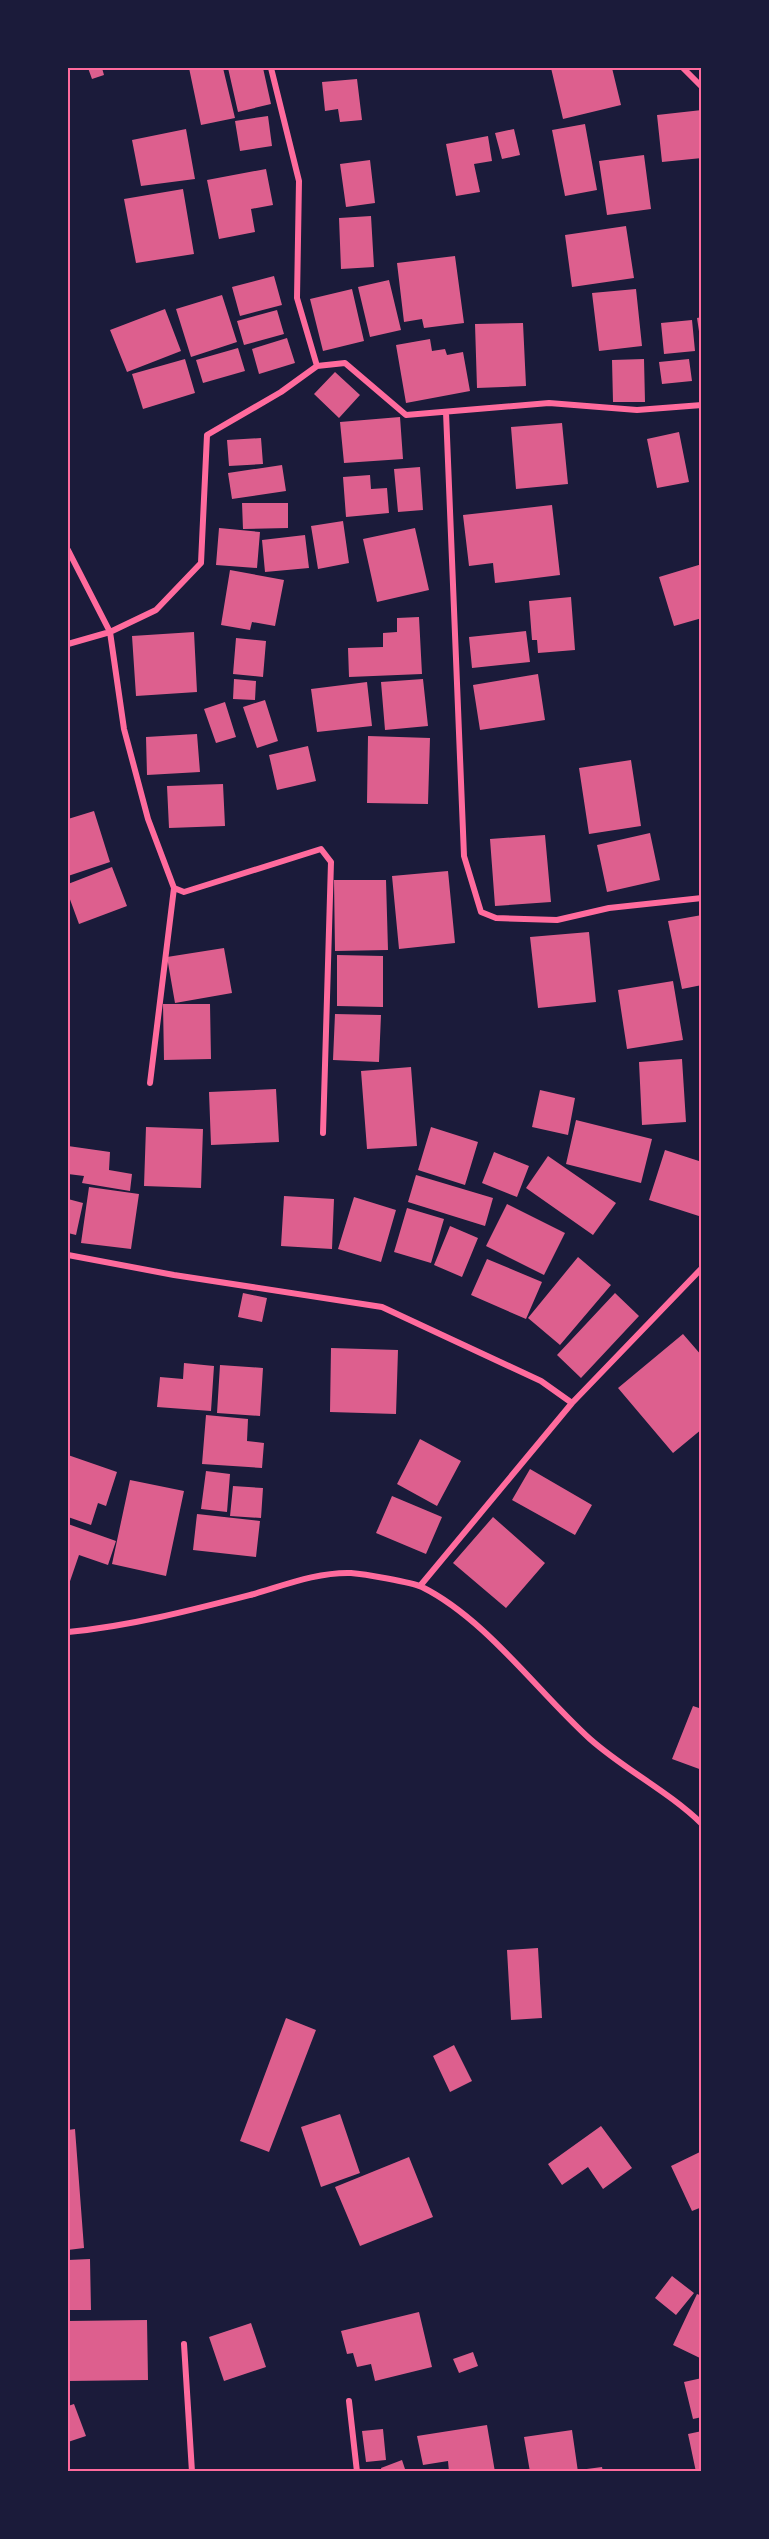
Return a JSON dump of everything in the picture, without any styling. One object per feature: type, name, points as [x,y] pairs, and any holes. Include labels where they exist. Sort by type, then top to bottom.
[{"type":"street","points":[[271,68],[299,181],[297,298],[316,366]]},
{"type":"street","points":[[683,68],[702,87]]},
{"type":"street","points":[[68,644],[110,632],[156,610],[201,563],[207,435],[281,392],[316,366],[345,363],[406,415],[549,402],[637,410],[702,405]]},
{"type":"street","points":[[446,412],[464,856],[481,912],[496,918],[557,920],[609,908],[702,898]]},
{"type":"street","points":[[68,550],[110,632],[124,729],[148,819],[174,888],[150,1083]]},
{"type":"street","points":[[174,888],[184,892],[321,849],[331,862],[322,1133]]},
{"type":"street","points":[[68,1256],[382,1307],[541,1381],[572,1403]]},
{"type":"street","points":[[420,1586],[572,1403],[702,1268]]},
{"type":"street","points":[[68,1632],[111,1628],[164,1617],[305,1578],[351,1573],[420,1586],[453,1606],[508,1655],[590,1739],[650,1785],[682,1804],[702,1824]]},
{"type":"street","points":[[184,2344],[192,2472]]},
{"type":"street","points":[[349,2401],[357,2472]]},
{"type":"building","points":[[88,68],[102,68],[104,75],[92,79]]},
{"type":"building","points":[[189,68],[223,68],[235,118],[201,125]]},
{"type":"building","points":[[228,68],[263,68],[271,104],[238,112]]},
{"type":"building","points":[[551,68],[612,68],[621,105],[563,119]]},
{"type":"building","points":[[357,79],[362,120],[340,122],[338,109],[325,111],[322,82]]},
{"type":"building","points":[[702,110],[702,158],[662,162],[657,115]]},
{"type":"building","points":[[268,116],[272,146],[240,151],[235,121]]},
{"type":"building","points":[[585,124],[597,190],[565,196],[552,130]]},
{"type":"building","points":[[186,129],[195,179],[141,186],[132,140]]},
{"type":"building","points":[[514,129],[520,155],[502,159],[495,133]]},
{"type":"building","points":[[488,136],[492,161],[474,164],[480,192],[456,196],[446,144]]},
{"type":"building","points":[[644,155],[651,209],[607,215],[599,161]]},
{"type":"building","points":[[370,160],[375,203],[346,207],[340,164]]},
{"type":"building","points":[[266,169],[273,205],[251,209],[255,232],[219,239],[207,180]]},
{"type":"building","points":[[183,189],[194,254],[136,263],[124,199]]},
{"type":"building","points":[[371,216],[374,267],[341,269],[339,218]]},
{"type":"building","points":[[626,226],[634,278],[572,287],[565,235]]},
{"type":"building","points":[[455,256],[464,323],[424,328],[422,319],[404,322],[397,263]]},
{"type":"building","points":[[274,276],[282,305],[240,316],[232,287]]},
{"type":"building","points":[[389,280],[401,330],[370,337],[358,287]]},
{"type":"building","points":[[352,289],[364,341],[323,351],[310,299]]},
{"type":"building","points":[[636,289],[642,346],[599,351],[592,293]]},
{"type":"building","points":[[222,295],[237,342],[191,357],[176,309]]},
{"type":"building","points":[[165,309],[181,351],[127,372],[110,330]]},
{"type":"building","points":[[277,310],[284,334],[244,345],[237,321]]},
{"type":"building","points":[[702,317],[702,338],[700,338],[697,318]]},
{"type":"building","points":[[692,320],[695,351],[664,354],[661,323]]},
{"type":"building","points":[[523,323],[526,386],[477,388],[475,324]]},
{"type":"building","points":[[287,338],[295,363],[259,374],[252,349]]},
{"type":"building","points":[[430,339],[432,351],[445,349],[447,355],[463,352],[470,391],[406,403],[396,345]]},
{"type":"building","points":[[238,348],[245,371],[203,383],[196,360]]},
{"type":"building","points":[[185,359],[195,393],[143,409],[132,374]]},
{"type":"building","points":[[644,359],[645,402],[613,402],[612,360]]},
{"type":"building","points":[[689,359],[692,381],[662,384],[659,362]]},
{"type":"building","points":[[335,372],[360,395],[339,418],[314,394]]},
{"type":"building","points":[[400,417],[403,459],[344,463],[340,422]]},
{"type":"building","points":[[562,423],[568,484],[516,489],[511,427]]},
{"type":"building","points":[[679,432],[689,482],[657,488],[647,439]]},
{"type":"building","points":[[261,438],[263,464],[229,466],[227,440]]},
{"type":"building","points":[[282,465],[286,491],[232,499],[228,473]]},
{"type":"building","points":[[420,467],[423,510],[398,512],[394,469]]},
{"type":"building","points":[[370,475],[371,489],[387,488],[389,513],[346,517],[343,477]]},
{"type":"building","points":[[242,503],[288,503],[288,528],[243,529]]},
{"type":"building","points":[[552,505],[560,575],[495,583],[493,563],[469,566],[463,515]]},
{"type":"building","points":[[343,521],[349,563],[318,569],[311,526]]},
{"type":"building","points":[[219,528],[260,532],[257,568],[216,565]]},
{"type":"building","points":[[415,528],[429,590],[377,602],[363,539]]},
{"type":"building","points":[[305,535],[309,568],[265,572],[262,540]]},
{"type":"building","points":[[702,564],[702,618],[674,626],[659,577]]},
{"type":"building","points":[[230,570],[284,580],[275,626],[252,622],[250,630],[221,625]]},
{"type":"building","points":[[571,597],[575,650],[538,653],[537,640],[532,640],[529,601]]},
{"type":"building","points":[[419,617],[422,674],[349,677],[348,648],[383,647],[383,633],[397,632],[397,618]]},
{"type":"building","points":[[526,631],[530,662],[472,668],[469,637]]},
{"type":"building","points":[[194,632],[197,692],[136,696],[132,636]]},
{"type":"building","points":[[236,638],[266,641],[263,677],[233,674]]},
{"type":"building","points":[[538,674],[545,720],[480,730],[473,685]]},
{"type":"building","points":[[234,679],[256,681],[255,700],[233,699]]},
{"type":"building","points":[[423,679],[428,726],[385,730],[381,682]]},
{"type":"building","points":[[367,682],[372,726],[317,732],[311,689]]},
{"type":"building","points":[[265,700],[278,741],[257,748],[243,707]]},
{"type":"building","points":[[225,702],[236,737],[216,743],[204,709]]},
{"type":"building","points":[[197,734],[200,772],[147,775],[146,737]]},
{"type":"building","points":[[368,736],[430,738],[428,804],[367,803]]},
{"type":"building","points":[[308,746],[316,781],[277,790],[269,755]]},
{"type":"building","points":[[631,760],[641,826],[589,834],[579,768]]},
{"type":"building","points":[[223,784],[225,826],[169,828],[167,786]]},
{"type":"building","points":[[94,811],[110,862],[68,876],[68,819]]},
{"type":"building","points":[[650,833],[660,880],[607,892],[597,845]]},
{"type":"building","points":[[545,835],[551,902],[495,906],[490,839]]},
{"type":"building","points":[[112,867],[127,906],[79,924],[68,894],[68,884]]},
{"type":"building","points":[[448,871],[455,943],[399,949],[392,876]]},
{"type":"building","points":[[334,880],[386,880],[388,950],[335,951]]},
{"type":"building","points":[[702,915],[702,985],[682,989],[668,921]]},
{"type":"building","points":[[589,932],[596,1002],[538,1008],[530,937]]},
{"type":"building","points":[[224,948],[232,993],[175,1003],[167,957]]},
{"type":"building","points":[[337,955],[383,956],[383,1007],[337,1006]]},
{"type":"building","points":[[673,981],[683,1040],[627,1049],[618,990]]},
{"type":"building","points":[[163,1004],[210,1004],[211,1059],[164,1060]]},
{"type":"building","points":[[335,1014],[381,1015],[379,1062],[333,1060]]},
{"type":"building","points":[[682,1059],[686,1122],[642,1125],[639,1062]]},
{"type":"building","points":[[411,1067],[417,1146],[367,1149],[361,1071]]},
{"type":"building","points":[[276,1089],[279,1142],[211,1145],[209,1092]]},
{"type":"building","points":[[540,1090],[575,1098],[568,1135],[532,1127]]},
{"type":"building","points":[[576,1120],[652,1139],[641,1183],[566,1164]]},
{"type":"building","points":[[146,1127],[203,1129],[201,1188],[144,1186]]},
{"type":"building","points":[[431,1127],[478,1142],[465,1185],[418,1170]]},
{"type":"building","points":[[68,1146],[110,1152],[109,1170],[132,1174],[130,1191],[82,1183],[84,1176],[68,1174]]},
{"type":"building","points":[[665,1150],[702,1162],[702,1217],[649,1200]]},
{"type":"building","points":[[494,1152],[529,1166],[517,1197],[482,1183]]},
{"type":"building","points":[[548,1156],[616,1203],[593,1235],[526,1188]]},
{"type":"building","points":[[416,1175],[493,1198],[485,1226],[408,1202]]},
{"type":"building","points":[[89,1187],[139,1194],[131,1249],[81,1243]]},
{"type":"building","points":[[284,1196],[334,1199],[332,1249],[281,1246]]},
{"type":"building","points":[[354,1197],[396,1210],[381,1262],[338,1249]]},
{"type":"building","points":[[68,1199],[83,1203],[76,1235],[68,1233]]},
{"type":"building","points":[[507,1204],[565,1233],[544,1275],[486,1246]]},
{"type":"building","points":[[407,1208],[444,1219],[431,1263],[394,1252]]},
{"type":"building","points":[[450,1226],[478,1238],[462,1277],[434,1265]]},
{"type":"building","points":[[578,1257],[611,1285],[560,1345],[528,1318]]},
{"type":"building","points":[[487,1259],[542,1282],[526,1319],[471,1295]]},
{"type":"building","points":[[243,1293],[267,1298],[262,1322],[238,1317]]},
{"type":"building","points":[[615,1293],[639,1316],[581,1378],[557,1355]]},
{"type":"building","points":[[683,1334],[702,1356],[702,1429],[673,1453],[618,1388]]},
{"type":"building","points":[[331,1348],[398,1350],[396,1414],[330,1412]]},
{"type":"building","points":[[184,1363],[214,1366],[211,1411],[157,1407],[160,1377],[183,1379]]},
{"type":"building","points":[[220,1365],[263,1368],[260,1416],[217,1413]]},
{"type":"building","points":[[206,1415],[248,1419],[247,1441],[264,1443],[262,1468],[202,1464]]},
{"type":"building","points":[[420,1439],[461,1461],[437,1506],[397,1484]]},
{"type":"building","points":[[68,1455],[117,1472],[106,1506],[98,1503],[91,1525],[68,1517]]},
{"type":"building","points":[[530,1469],[592,1505],[575,1535],[512,1500]]},
{"type":"building","points":[[206,1471],[230,1474],[227,1512],[201,1509]]},
{"type":"building","points":[[130,1480],[184,1491],[166,1576],[112,1564]]},
{"type":"building","points":[[233,1486],[263,1488],[261,1518],[230,1516]]},
{"type":"building","points":[[392,1496],[442,1517],[426,1554],[376,1533]]},
{"type":"building","points":[[197,1514],[260,1521],[256,1557],[193,1550]]},
{"type":"building","points":[[493,1517],[545,1563],[506,1608],[453,1563]]},
{"type":"building","points":[[68,1524],[116,1541],[108,1565],[79,1555],[68,1587]]},
{"type":"building","points":[[693,1706],[702,1709],[702,1770],[672,1759]]},
{"type":"building","points":[[538,1948],[542,2018],[511,2020],[507,1950]]},
{"type":"building","points":[[286,2018],[316,2030],[269,2152],[240,2141]]},
{"type":"building","points":[[454,2045],[472,2081],[450,2092],[433,2056]]},
{"type":"building","points":[[340,2114],[360,2173],[321,2187],[301,2127]]},
{"type":"building","points":[[601,2126],[632,2168],[603,2189],[588,2167],[562,2185],[548,2164]]},
{"type":"building","points":[[75,2129],[84,2248],[68,2250],[68,2130]]},
{"type":"building","points":[[702,2151],[702,2207],[692,2211],[671,2166]]},
{"type":"building","points":[[409,2157],[433,2217],[360,2246],[335,2187]]},
{"type":"building","points":[[90,2259],[91,2310],[68,2310],[68,2260]]},
{"type":"building","points":[[672,2276],[694,2293],[676,2315],[655,2298]]},
{"type":"building","points":[[697,2294],[702,2296],[702,2359],[673,2345]]},
{"type":"building","points":[[419,2312],[432,2367],[375,2381],[371,2364],[357,2367],[353,2353],[347,2354],[341,2331]]},
{"type":"building","points":[[147,2320],[148,2380],[68,2381],[68,2321]]},
{"type":"building","points":[[251,2323],[266,2367],[224,2381],[209,2337]]},
{"type":"building","points":[[473,2352],[478,2366],[459,2373],[453,2359]]},
{"type":"building","points":[[702,2378],[702,2417],[693,2419],[684,2382]]},
{"type":"building","points":[[74,2404],[86,2436],[68,2442],[68,2406]]},
{"type":"building","points":[[487,2425],[495,2472],[449,2472],[448,2461],[423,2465],[417,2436]]},
{"type":"building","points":[[383,2429],[386,2460],[366,2462],[362,2431]]},
{"type":"building","points":[[572,2430],[578,2472],[530,2472],[524,2437]]},
{"type":"building","points":[[702,2431],[702,2472],[696,2472],[688,2434]]},
{"type":"building","points":[[402,2460],[406,2472],[382,2472],[381,2468]]},
{"type":"building","points":[[602,2467],[603,2472],[579,2472],[579,2470]]}]
